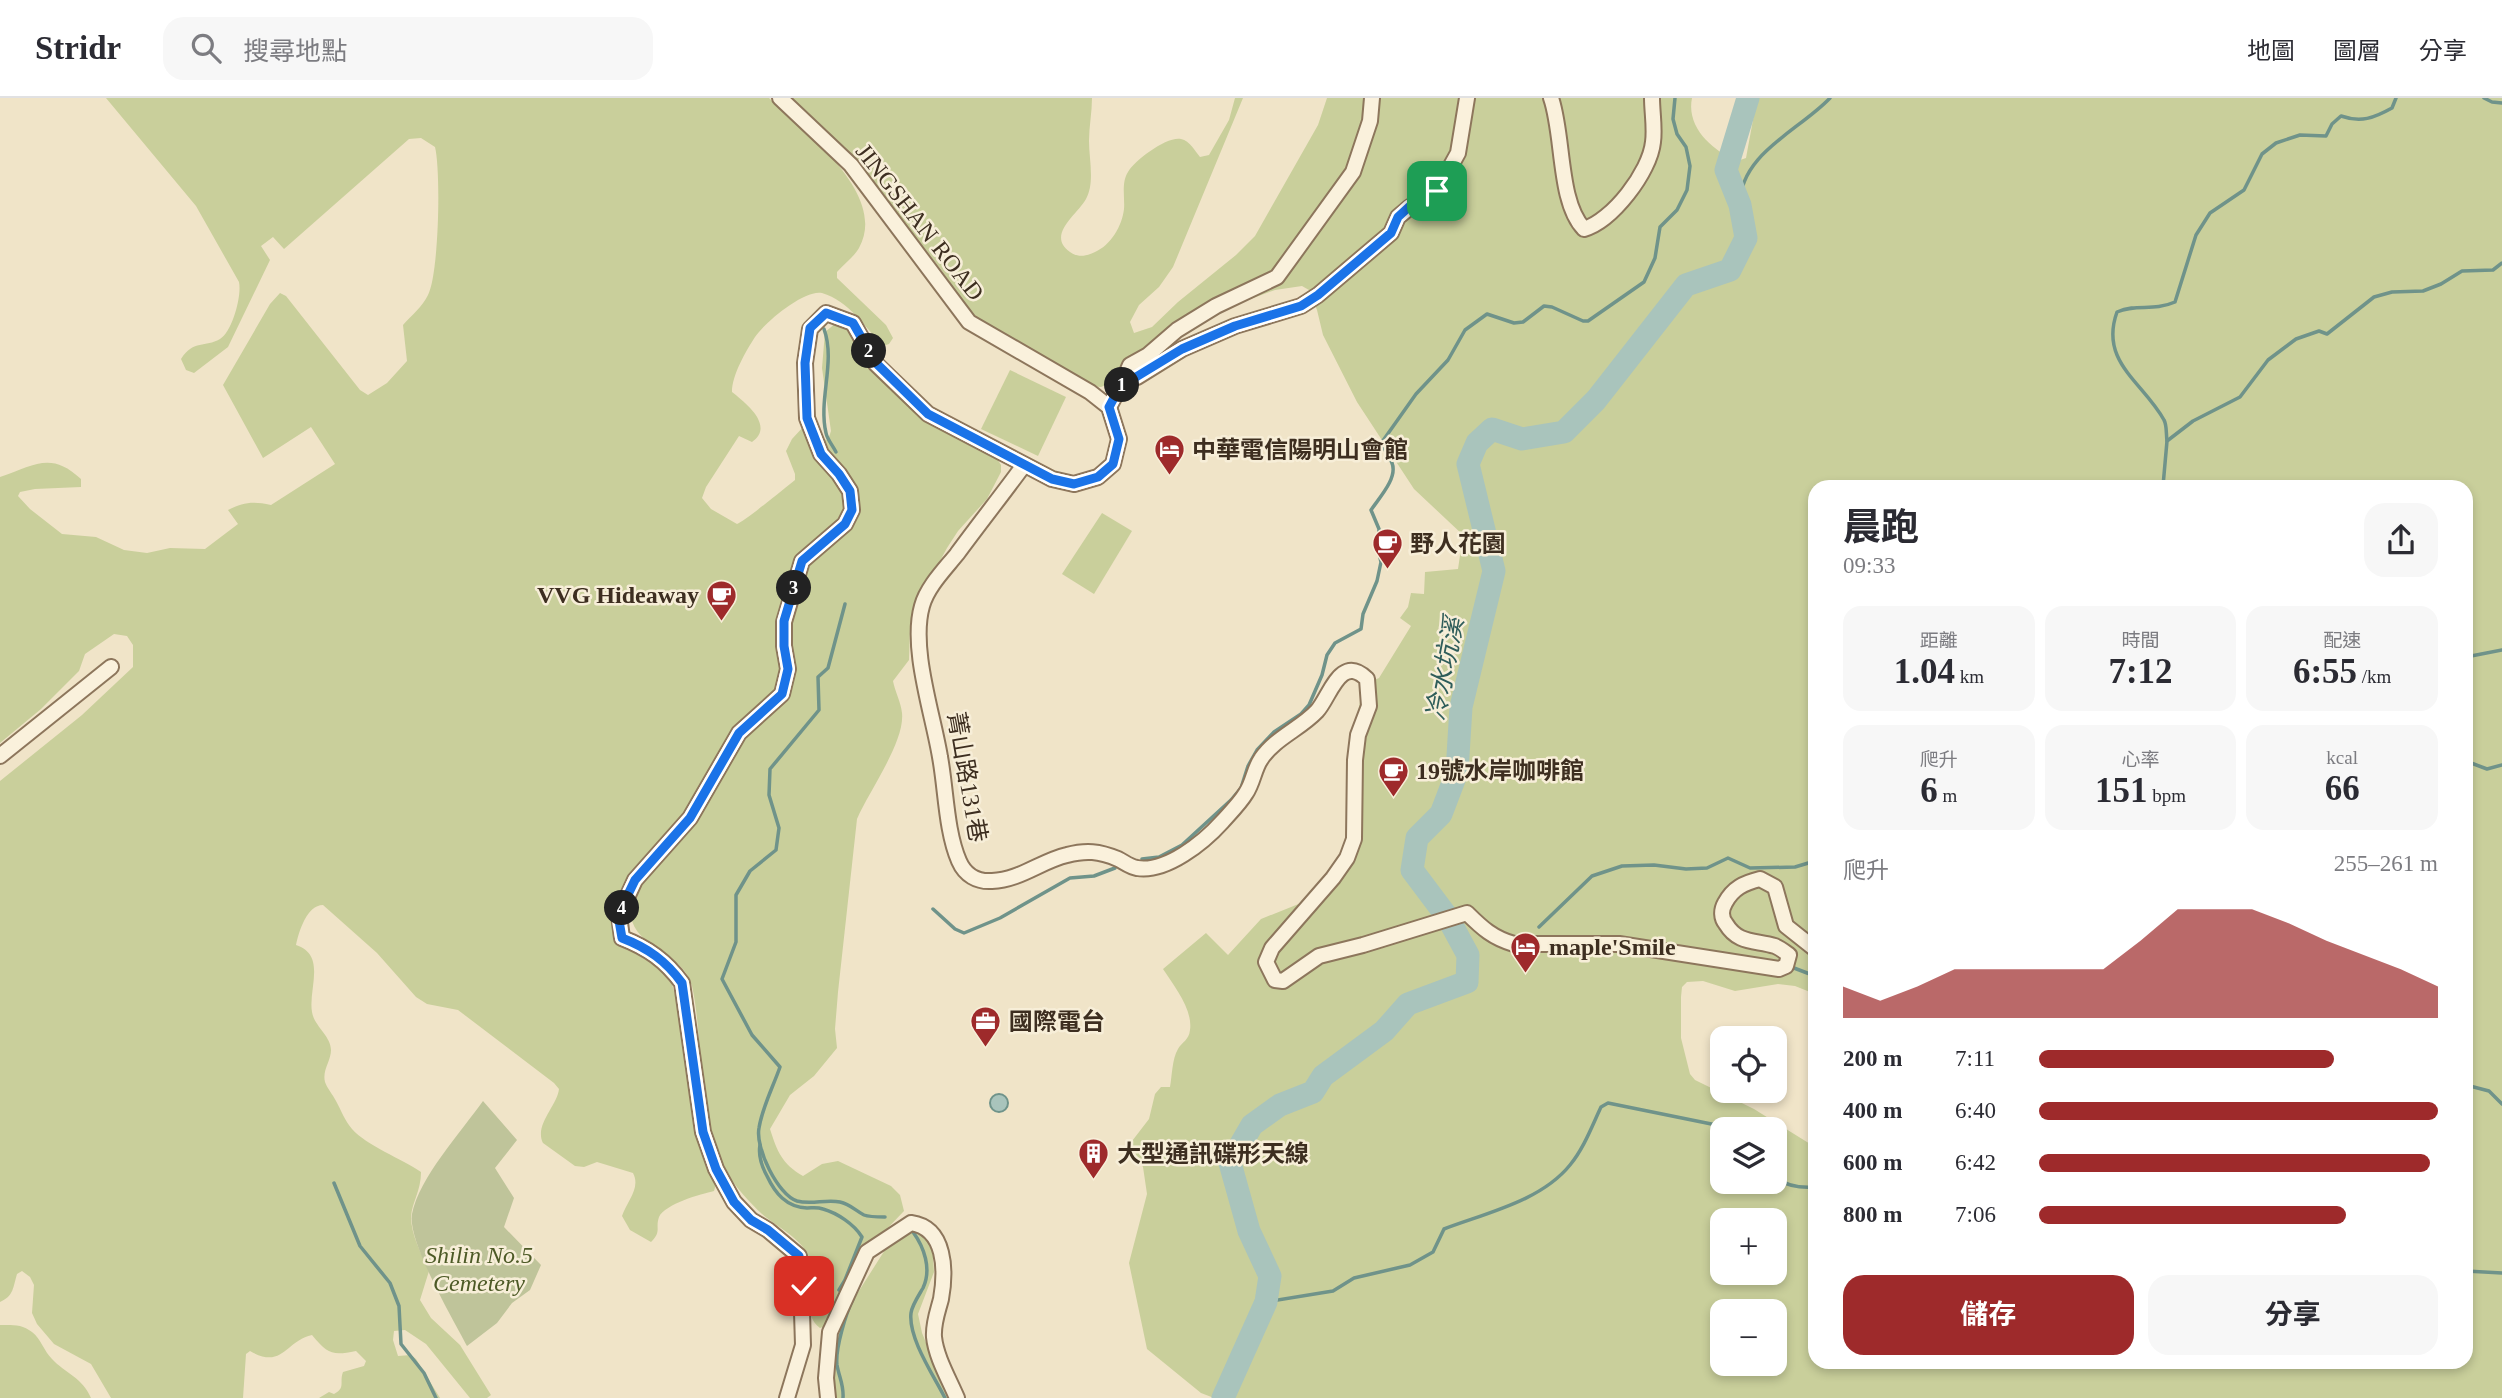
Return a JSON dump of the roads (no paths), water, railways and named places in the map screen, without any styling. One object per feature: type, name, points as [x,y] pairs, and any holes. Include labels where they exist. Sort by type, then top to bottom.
[{"type":"street","name":"JINGSHAN ROAD","points":[[780,98],[851,164],[969,321],[1109,407]]},
{"type":"street","points":[[787,1398],[803,1345],[804,1286],[799,1256],[768,1230],[751,1220],[734,1202],[716,1169],[703,1132],[682,983],[661,959],[643,946],[622,938],[618,915],[635,880],[690,818],[739,733],[782,694],[788,669],[784,621],[802,561],[845,524],[852,510],[850,491],[821,454],[807,418],[805,363],[810,328],[826,313],[853,323],[876,363],[928,414],[1024,466],[1052,479],[1074,484],[1098,477],[1113,464],[1119,439],[1109,407],[1130,365],[1148,355],[1177,330],[1216,306],[1277,277],[1353,172],[1370,121],[1372,98]]},
{"type":"street","points":[[1124,379],[1136,377],[1182,349],[1235,326],[1301,306],[1318,295],[1391,233],[1398,217],[1410,206],[1437,191],[1458,153],[1467,98]]},
{"type":"street","points":[[1551,98],[1568,196],[1575,220],[1584,229],[1596,226],[1606,218],[1646,167],[1653,141],[1652,98]]},
{"type":"street","name":"菁山路131巷","points":[[1024,466],[936,580],[922,604],[918,628],[922,671],[941,759],[954,844],[959,863],[967,874],[982,881],[1007,879],[1065,855],[1098,851],[1136,868],[1152,868],[1189,851],[1223,821],[1247,793],[1260,760],[1315,713],[1326,700],[1334,680],[1343,673],[1356,672],[1367,679],[1368,706],[1358,734],[1355,760],[1354,839],[1347,858],[1333,878],[1272,948],[1266,962],[1275,980],[1283,981],[1319,956],[1363,946],[1467,913],[1487,933],[1514,944],[1619,944],[1779,969],[1786,966],[1789,955],[1776,947],[1749,943],[1735,936],[1723,921],[1722,909],[1728,896],[1741,885],[1760,878],[1775,887],[1786,926],[1808,943]]},
{"type":"street","points":[[0,756],[111,667]]},
{"type":"street","points":[[828,1398],[826,1378],[830,1332],[867,1252],[911,1223],[927,1227],[938,1239],[943,1270],[934,1338],[957,1398]]},
{"type":"water","points":[[999,1094],[1005,1097],[1008,1103],[1005,1109],[999,1112],[993,1109],[990,1103],[993,1097]]},
{"type":"waterway","points":[[1142,859],[1159,857],[1182,845],[1231,800],[1241,788],[1257,750],[1274,732],[1301,714],[1309,705],[1327,655],[1335,643],[1361,629],[1363,614],[1377,581],[1381,562],[1378,549],[1379,529],[1371,510],[1387,488],[1393,469],[1382,442],[1416,394],[1448,360],[1465,330],[1487,314],[1514,323],[1523,322],[1544,306],[1588,321],[1644,282],[1655,258],[1660,227],[1677,210],[1687,190],[1690,166],[1686,147],[1677,134],[1673,119],[1675,98]]},
{"type":"waterway","name":"冷水坑溪","points":[[1223,1398],[1266,1302],[1270,1276],[1249,1231],[1230,1163],[1252,1125],[1280,1105],[1313,1092],[1323,1076],[1384,1031],[1408,1004],[1467,982],[1468,955],[1448,918],[1412,870],[1417,838],[1441,814],[1457,772],[1461,707],[1494,571],[1468,464],[1477,443],[1492,429],[1522,439],[1564,432],[1596,400],[1686,285],[1730,270],[1746,238],[1740,205],[1726,170],[1748,98]]},
{"type":"waterway","points":[[1740,205],[1742,187],[1749,171],[1760,157],[1830,98]]},
{"type":"waterway","points":[[2167,441],[2164,420],[2118,358],[2113,329],[2117,312],[2132,308],[2159,307],[2175,302],[2196,235],[2210,213],[2244,190],[2262,154],[2276,143],[2300,135],[2326,136],[2332,124],[2341,116],[2355,119],[2373,117],[2392,108],[2396,98]]},
{"type":"waterway","points":[[2484,98],[2502,103]]},
{"type":"waterway","points":[[2164,480],[2167,441],[2193,421],[2240,397],[2268,360],[2296,339],[2319,331],[2327,334],[2374,297],[2392,292],[2423,291],[2462,271],[2493,270],[2502,263]]},
{"type":"waterway","points":[[824,329],[828,354],[824,420],[827,435],[836,452]]},
{"type":"waterway","points":[[845,604],[828,668],[818,677],[819,710],[770,769],[769,795],[779,828],[776,850],[750,871],[736,895],[736,942],[722,979],[752,1035],[780,1067],[760,1120],[759,1137],[769,1170],[782,1190],[797,1201],[840,1202],[864,1215],[885,1217]]},
{"type":"waterway","points":[[2473,656],[2502,650]]},
{"type":"waterway","points":[[2473,764],[2487,769],[2502,765]]},
{"type":"waterway","points":[[1539,927],[1592,876],[1622,866],[1707,868],[1728,858],[1750,868],[1795,867],[1808,863]]},
{"type":"waterway","points":[[933,909],[955,929],[964,933],[1000,918],[1070,878],[1094,876],[1115,868]]},
{"type":"waterway","points":[[1794,968],[1808,973]]},
{"type":"waterway","points":[[2473,1087],[2489,1091],[2502,1104]]},
{"type":"waterway","points":[[1266,1302],[1333,1291],[1354,1278],[1410,1265],[1433,1252],[1444,1229],[1512,1204],[1544,1188],[1570,1165],[1601,1107],[1608,1103],[1710,1124]]},
{"type":"waterway","points":[[760,1145],[763,1168],[782,1198],[793,1205],[834,1213],[850,1223],[862,1237],[839,1290],[841,1291]]},
{"type":"waterway","points":[[334,1183],[360,1246],[390,1283],[399,1306],[401,1344],[424,1373],[436,1398]]},
{"type":"waterway","points":[[1787,1184],[1808,1187]]},
{"type":"waterway","points":[[913,1232],[923,1251],[927,1273],[912,1310],[911,1323],[918,1345],[945,1398]]},
{"type":"waterway","points":[[2473,1271],[2502,1273]]},
{"type":"waterway","points":[[843,1398],[837,1358],[842,1331],[853,1299]]},
{"type":"place","name":"中華電信陽明山會館","points":[[1169,477]]},
{"type":"place","name":"野人花園","points":[[1387,571]]},
{"type":"place","name":"VVG Hideaway","points":[[722,622]]},
{"type":"place","name":"19號水岸咖啡館","points":[[1393,798]]},
{"type":"place","name":"maple'Smile","points":[[1526,974]]},
{"type":"place","name":"國際電台","points":[[986,1049]]},
{"type":"place","name":"大型通訊碟形天線","points":[[1094,1181]]},
{"type":"park label","name":"Shilin No.5 Cemetery","points":[[479,1269]]}]
